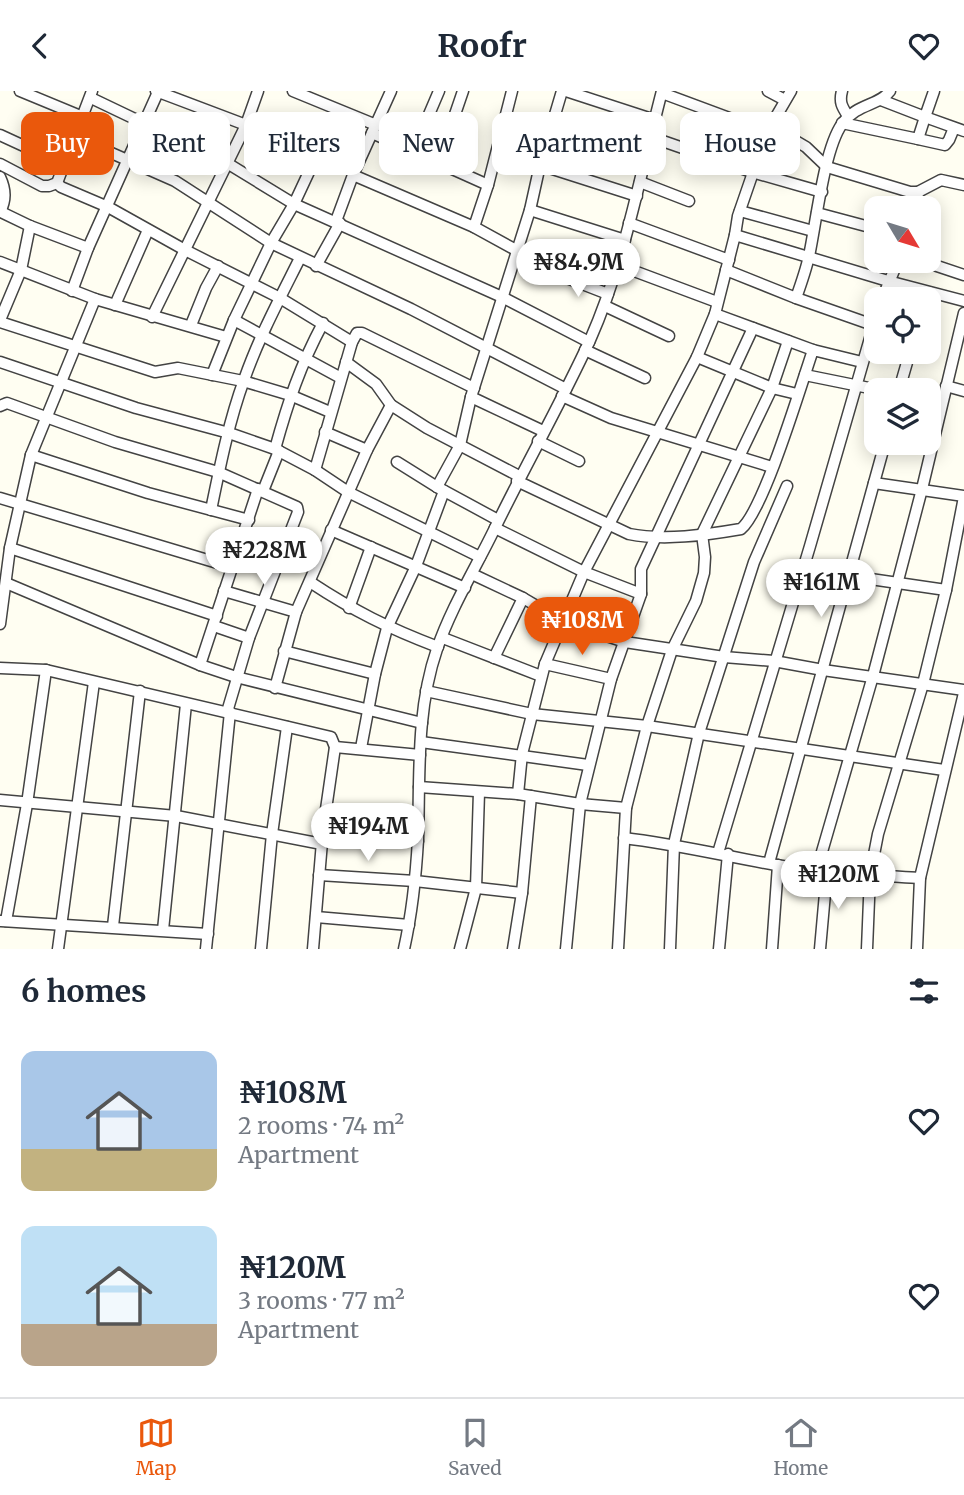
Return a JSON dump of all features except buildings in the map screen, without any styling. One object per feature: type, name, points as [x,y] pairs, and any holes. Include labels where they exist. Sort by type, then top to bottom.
[{"type":"street","points":[[20,91],[71,112]]},
{"type":"street","points":[[150,112],[157,91],[244,124]]},
{"type":"street","points":[[251,112],[258,91]]},
{"type":"street","points":[[293,91],[379,132]]},
{"type":"street","points":[[365,149],[391,91]]},
{"type":"street","points":[[430,112],[439,91]]},
{"type":"street","points":[[456,112],[463,91]]},
{"type":"street","points":[[474,227],[488,185],[512,91]]},
{"type":"street","points":[[556,112],[564,91],[630,112]]},
{"type":"street","points":[[768,91],[788,95],[779,112]]},
{"type":"street","points":[[842,91],[845,120]]},
{"type":"street","points":[[796,298],[809,258],[834,136],[845,120],[861,106],[881,100],[890,91]]},
{"type":"street","points":[[918,139],[934,91]]},
{"type":"street","points":[[657,112],[662,92],[714,112]]},
{"type":"street","points":[[85,112],[92,94],[128,113]]},
{"type":"street","points":[[845,120],[945,145],[959,129],[881,100]]},
{"type":"street","points":[[230,157],[244,129]]},
{"type":"street","points":[[0,135],[21,145]]},
{"type":"street","points":[[800,143],[827,167],[910,192],[918,192],[941,180],[964,185]]},
{"type":"street","points":[[72,291],[88,248],[128,163]]},
{"type":"street","points":[[0,165],[42,186],[50,187],[57,183],[60,175]]},
{"type":"street","points":[[230,165],[294,204],[502,297],[645,377]]},
{"type":"street","points":[[161,175],[209,201],[271,243],[411,309],[611,418],[772,467]]},
{"type":"street","points":[[152,317],[221,175]]},
{"type":"street","points":[[212,375],[234,320],[308,175]]},
{"type":"street","points":[[316,266],[338,222],[353,175],[474,227],[516,250]]},
{"type":"street","points":[[465,175],[488,185]]},
{"type":"street","points":[[361,748],[387,628],[416,566],[440,489],[460,446],[473,393],[530,210],[538,175]]},
{"type":"street","points":[[569,175],[637,196]]},
{"type":"street","points":[[404,949],[415,881],[422,723],[426,691],[440,643],[605,306],[642,175]]},
{"type":"street","points":[[518,794],[522,754],[545,664],[584,572],[697,357],[715,314],[751,175]]},
{"type":"street","points":[[762,175],[822,192]]},
{"type":"street","points":[[0,177],[3,191],[0,212],[88,248]]},
{"type":"street","points":[[640,182],[689,201]]},
{"type":"street","points":[[57,183],[280,298],[352,342]]},
{"type":"street","points":[[918,192],[918,196]]},
{"type":"street","points":[[530,210],[625,240]]},
{"type":"street","points":[[740,211],[813,231]]},
{"type":"street","points":[[817,213],[864,226]]},
{"type":"street","points":[[629,223],[796,298],[864,322]]},
{"type":"street","points":[[30,226],[21,270],[1,319],[75,347],[155,372],[173,367],[243,381],[290,395],[330,412]]},
{"type":"street","points":[[115,305],[148,230]]},
{"type":"street","points":[[735,235],[905,287]]},
{"type":"street","points":[[211,510],[218,472],[243,381],[262,334],[300,258]]},
{"type":"street","points":[[0,262],[95,299],[226,337]]},
{"type":"street","points":[[618,265],[717,302]]},
{"type":"street","points":[[191,325],[218,266]]},
{"type":"street","points":[[942,268],[964,275]]},
{"type":"street","points":[[886,287],[892,273]]},
{"type":"street","points":[[559,275],[608,294]]},
{"type":"street","points":[[941,297],[964,301]]},
{"type":"street","points":[[0,624],[10,548],[31,455],[95,299]]},
{"type":"street","points":[[605,306],[669,336]]},
{"type":"street","points":[[820,949],[822,870],[922,489],[964,313]]},
{"type":"street","points":[[715,314],[813,351],[862,362]]},
{"type":"street","points":[[234,320],[341,377]]},
{"type":"street","points":[[200,665],[231,567],[277,450],[290,395],[305,356],[323,323]]},
{"type":"street","points":[[566,949],[580,804],[611,680],[641,594],[640,569],[753,328]]},
{"type":"street","points":[[315,470],[352,342],[355,335],[362,333],[473,393],[579,461]]},
{"type":"street","points":[[618,949],[626,808],[648,726],[672,650],[696,601],[704,573],[702,534],[772,388],[788,341]]},
{"type":"street","points":[[346,362],[376,384],[391,405],[518,479],[608,526],[629,534],[656,536],[741,529],[746,524],[772,467],[813,351]]},
{"type":"street","points":[[719,949],[723,854],[750,742],[810,547],[864,355]]},
{"type":"street","points":[[697,357],[772,388],[797,394]]},
{"type":"street","points":[[0,362],[136,408],[229,433],[277,450],[315,470],[348,492],[480,557]]},
{"type":"street","points":[[805,375],[864,388]]},
{"type":"street","points":[[946,386],[964,391]]},
{"type":"street","points":[[0,406],[7,403],[46,418],[218,472],[295,505],[298,509],[236,677],[229,712],[206,949]]},
{"type":"street","points":[[275,688],[296,612],[367,450],[391,405]]},
{"type":"street","points":[[325,432],[367,450]]},
{"type":"street","points":[[31,455],[148,493],[248,520]]},
{"type":"street","points":[[772,949],[774,864],[801,748],[882,455]]},
{"type":"street","points":[[397,463],[496,524],[584,572],[641,594]]},
{"type":"street","points":[[867,949],[870,875],[878,834],[923,684],[946,590],[964,496],[874,483]]},
{"type":"street","points":[[670,949],[674,844],[699,733],[754,562],[788,486]]},
{"type":"street","points":[[0,498],[231,567]]},
{"type":"street","points":[[331,530],[465,588]]},
{"type":"street","points":[[349,608],[371,547]]},
{"type":"street","points":[[10,548],[216,621],[249,638]]},
{"type":"street","points":[[802,569],[946,590]]},
{"type":"street","points":[[472,574],[523,598],[564,622],[625,642],[724,657],[774,661],[964,692],[920,878],[917,949]]},
{"type":"street","points":[[310,582],[349,608],[387,628],[494,658],[541,676]]},
{"type":"street","points":[[6,583],[200,665],[275,688],[422,723]]},
{"type":"street","points":[[224,591],[296,612]]},
{"type":"street","points":[[494,658],[523,598]]},
{"type":"street","points":[[284,651],[375,674]]},
{"type":"street","points":[[545,664],[611,680]]},
{"type":"street","points":[[0,668],[46,670],[331,737],[335,747],[318,874],[313,949]]},
{"type":"street","points":[[46,670],[27,804],[3,921],[208,934]]},
{"type":"street","points":[[58,949],[94,682]]},
{"type":"street","points":[[113,926],[140,691]]},
{"type":"street","points":[[426,691],[532,713],[699,733],[944,770]]},
{"type":"street","points":[[163,930],[186,704]]},
{"type":"street","points":[[261,949],[272,834],[288,727]]},
{"type":"street","points":[[421,742],[588,765]]},
{"type":"street","points":[[335,747],[420,755]]},
{"type":"street","points":[[419,787],[518,794],[626,808]]},
{"type":"street","points":[[460,949],[475,888],[479,792]]},
{"type":"street","points":[[513,949],[522,893],[531,796]]},
{"type":"street","points":[[0,800],[176,816],[322,844]]},
{"type":"street","points":[[323,830],[418,841]]},
{"type":"street","points":[[624,838],[674,844],[774,864],[920,878]]},
{"type":"street","points":[[318,874],[522,893]]},
{"type":"street","points":[[316,917],[409,925]]}]
